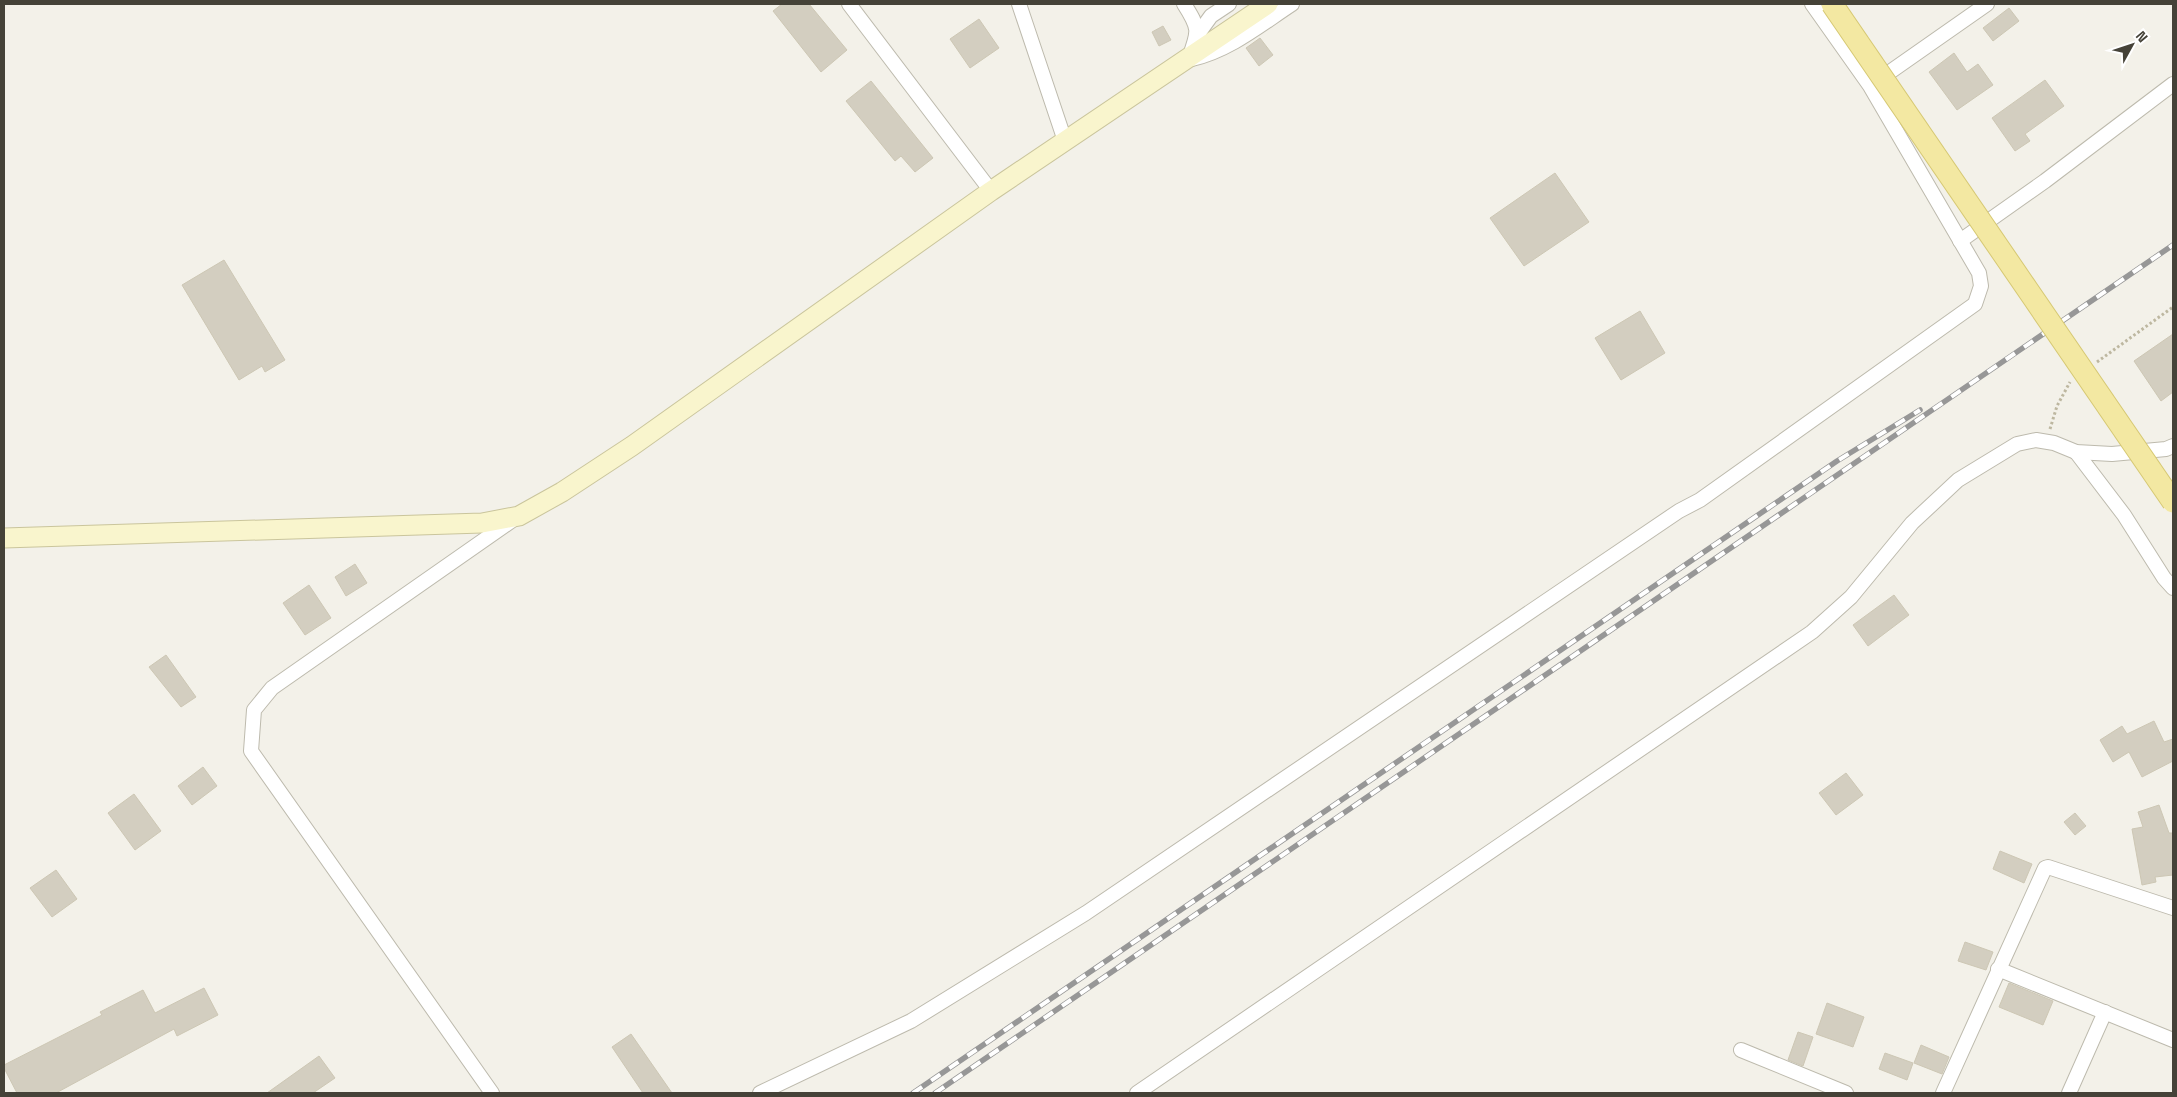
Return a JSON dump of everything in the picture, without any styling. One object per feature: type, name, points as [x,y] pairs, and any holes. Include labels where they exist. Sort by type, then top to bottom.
[{"type":"main road","points":[[4,538],[482,523],[519,516],[562,492],[632,446],[991,191],[1189,60],[1268,4]]},
{"type":"main road","points":[[1832,4],[2173,502]]},
{"type":"street","points":[[849,4],[991,191]]},
{"type":"street","points":[[1019,4],[1064,141]]},
{"type":"street","points":[[1184,4],[1191,15],[1198,34]]},
{"type":"street","points":[[1189,60],[1198,34],[1212,16],[1229,4]]},
{"type":"street","points":[[1189,60],[1212,54],[1234,43],[1292,4]]},
{"type":"street","points":[[760,1093],[911,1021],[1086,913],[1679,511],[1700,500],[1885,366],[1975,304],[1982,286],[1979,272],[1870,86],[1812,4]]},
{"type":"street","points":[[1870,86],[1987,4]]},
{"type":"street","points":[[1960,240],[2045,181],[2173,84]]},
{"type":"street","points":[[1137,1093],[1812,632],[1851,597],[1912,523],[1965,475],[2017,444],[2036,440],[2046,441],[2076,452],[2112,454],[2171,452]]},
{"type":"street","points":[[2076,452],[2124,515],[2164,578],[2173,588]]},
{"type":"street","points":[[492,1093],[251,751],[254,710],[272,688],[519,516]]},
{"type":"street","points":[[1944,1093],[1998,969],[2045,868],[2048,867],[2173,908]]},
{"type":"street","points":[[1998,969],[2173,1040]]},
{"type":"street","points":[[2069,1093],[2105,1012]]},
{"type":"street","points":[[1741,1050],[1846,1093]]},
{"type":"building","points":[[782,4],[809,4],[847,50],[821,72],[773,11]]},
{"type":"building","points":[[2009,8],[2019,21],[1993,41],[1983,28]]},
{"type":"building","points":[[979,19],[999,48],[970,68],[950,39]]},
{"type":"building","points":[[1163,26],[1171,40],[1159,46],[1152,32]]},
{"type":"building","points":[[1260,38],[1273,55],[1259,66],[1246,48]]},
{"type":"building","points":[[1954,53],[1967,72],[1978,64],[1993,85],[1957,110],[1929,72]]},
{"type":"building","points":[[2045,80],[2064,106],[2025,134],[2030,141],[2015,151],[1992,118]]},
{"type":"building","points":[[871,81],[933,158],[915,172],[901,156],[895,161],[846,101]]},
{"type":"building","points":[[1555,173],[1589,222],[1524,266],[1490,218]]},
{"type":"building","points":[[224,260],[285,360],[265,372],[262,366],[239,380],[182,285]]},
{"type":"building","points":[[1640,311],[1665,353],[1621,380],[1595,338]]},
{"type":"building","points":[[2173,334],[2173,392],[2161,401],[2134,361]]},
{"type":"building","points":[[355,564],[367,583],[346,596],[335,577]]},
{"type":"building","points":[[309,585],[331,618],[305,635],[283,603]]},
{"type":"building","points":[[1894,595],[1909,615],[1868,646],[1853,625]]},
{"type":"building","points":[[166,655],[196,697],[181,707],[149,667]]},
{"type":"building","points":[[2154,721],[2164,742],[2173,739],[2173,761],[2142,777],[2129,752],[2113,762],[2100,740],[2122,726],[2127,734]]},
{"type":"building","points":[[203,767],[217,786],[192,805],[178,786]]},
{"type":"building","points":[[1846,773],[1863,795],[1836,815],[1819,793]]},
{"type":"building","points":[[134,794],[161,831],[135,850],[108,813]]},
{"type":"building","points":[[2159,805],[2169,833],[2173,833],[2173,875],[2155,877],[2156,882],[2142,885],[2132,829],[2143,827],[2138,812]]},
{"type":"building","points":[[2075,813],[2086,826],[2075,835],[2064,822]]},
{"type":"building","points":[[2000,851],[2032,864],[2024,883],[1993,869]]},
{"type":"building","points":[[56,870],[77,899],[52,917],[30,888]]},
{"type":"building","points":[[1965,942],[1993,952],[1986,970],[1958,961]]},
{"type":"building","points":[[2009,983],[2053,1001],[2043,1025],[1999,1007]]},
{"type":"building","points":[[204,988],[218,1015],[177,1036],[174,1029],[56,1093],[17,1093],[4,1068],[4,1065],[102,1015],[100,1012],[143,990],[155,1013]]},
{"type":"building","points":[[1827,1003],[1864,1017],[1853,1047],[1816,1034]]},
{"type":"building","points":[[1798,1032],[1813,1037],[1803,1066],[1788,1060]]},
{"type":"building","points":[[631,1034],[672,1093],[643,1093],[612,1047]]},
{"type":"building","points":[[1921,1045],[1949,1057],[1942,1074],[1914,1063]]},
{"type":"building","points":[[1885,1053],[1913,1063],[1907,1080],[1879,1069]]},
{"type":"building","points":[[319,1056],[335,1078],[313,1093],[267,1093]]},
{"type":"railway","points":[[935,1093],[2173,245]]},
{"type":"railway","points":[[913,1093],[1837,461],[1920,410]]}]
